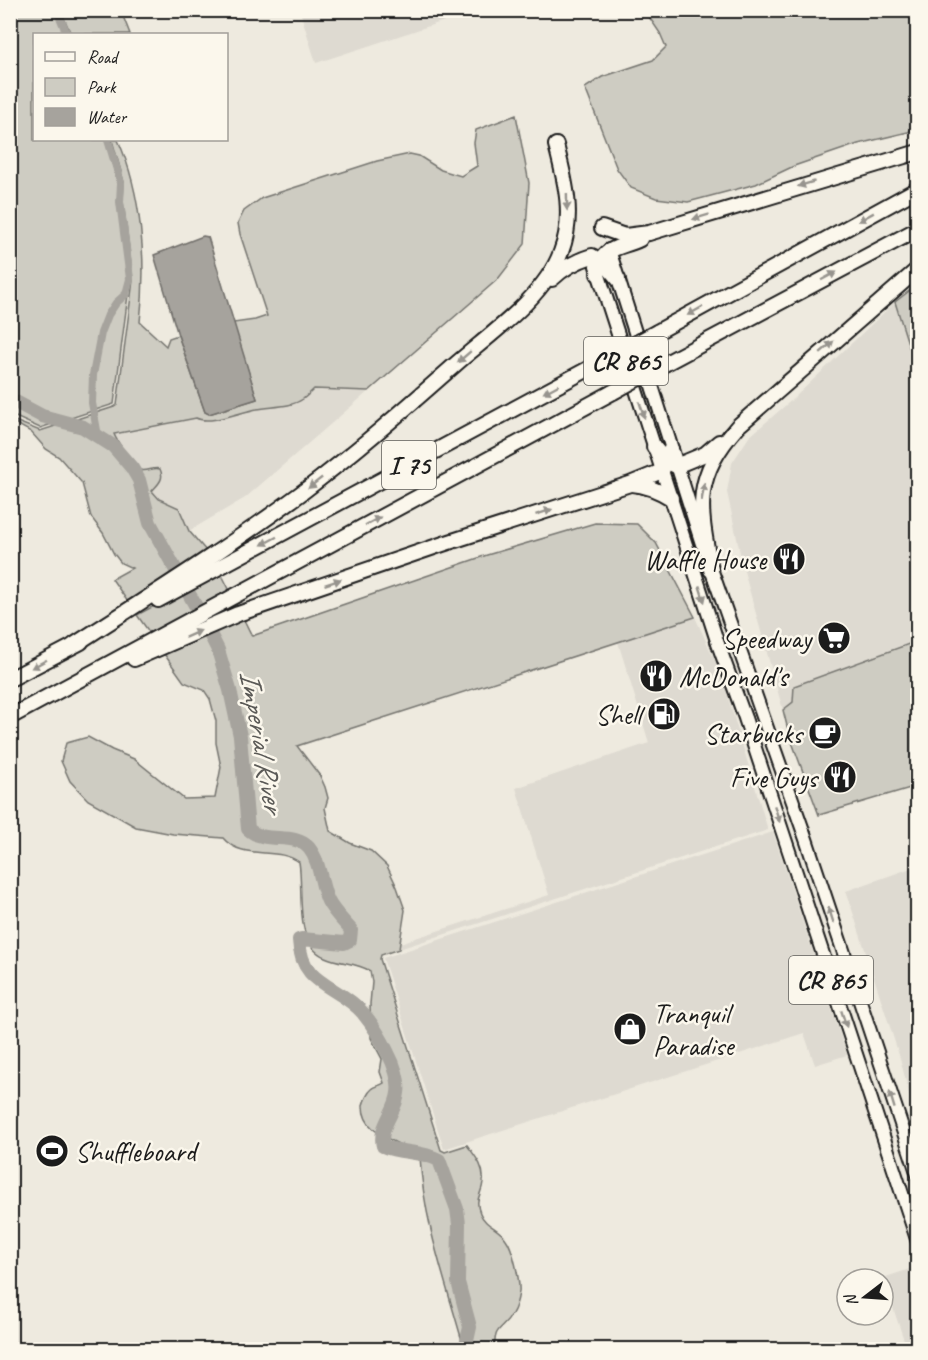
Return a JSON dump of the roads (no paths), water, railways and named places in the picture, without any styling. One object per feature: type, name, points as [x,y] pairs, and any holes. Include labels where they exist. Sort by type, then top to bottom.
[{"type":"highway","points":[[518,310],[549,275],[564,243],[568,224],[567,190],[556,145]]},
{"type":"highway","points":[[602,228],[625,236],[649,233],[918,152]]},
{"type":"highway","name":"I 75","points":[[211,564],[603,361],[918,189]]},
{"type":"highway","name":"I 75","points":[[145,649],[230,598],[918,229]]},
{"type":"highway","points":[[10,679],[74,645],[211,564],[255,527],[344,460],[564,268],[576,261],[600,260],[649,233]]},
{"type":"highway","points":[[600,260],[618,279]]},
{"type":"highway","points":[[10,717],[145,649],[238,614],[443,544],[630,484],[669,462],[705,454],[918,269]]},
{"type":"highway","points":[[711,570],[701,515],[704,486],[716,454],[738,426]]},
{"type":"highway","points":[[654,447],[669,462]]},
{"type":"highway","points":[[630,484],[656,489],[671,498]]},
{"type":"main road","name":"CR 865","points":[[600,260],[654,447]]},
{"type":"main road","name":"CR 865","points":[[618,279],[669,462],[711,570],[806,839],[918,1175]]},
{"type":"main road","name":"CR 865","points":[[669,462],[671,498],[918,1242]]},
{"type":"water","points":[[203,236],[208,237],[257,399],[209,414],[205,412],[178,335],[154,255]]},
{"type":"waterway","points":[[57,10],[67,33]]},
{"type":"waterway","points":[[98,436],[92,403],[93,375],[101,333],[108,315],[126,294],[130,279],[120,202],[121,183],[108,141]]},
{"type":"waterway","name":"Imperial River","points":[[10,399],[42,416],[83,427],[113,446],[139,480],[150,523],[218,650],[240,736],[248,829],[263,836],[296,840],[309,848],[316,860],[328,901],[351,930],[350,940],[344,943],[299,940],[301,955],[306,967],[314,976],[353,1003],[363,1013],[380,1038],[392,1062],[397,1078],[398,1093],[383,1132],[383,1146],[439,1160],[457,1209],[458,1282],[470,1327],[465,1350]]},
{"type":"place","name":"Waffle House","points":[[789,559]]},
{"type":"place","name":"Speedway","points":[[834,638]]},
{"type":"place","name":"McDonald's","points":[[656,676]]},
{"type":"place","name":"Shell","points":[[664,714]]},
{"type":"place","name":"Starbucks","points":[[825,733]]},
{"type":"place","name":"Five Guys","points":[[840,777]]},
{"type":"place","name":"Tranquil Paradise","points":[[630,1029]]},
{"type":"place","name":"Shuffleboard","points":[[52,1151]]}]
